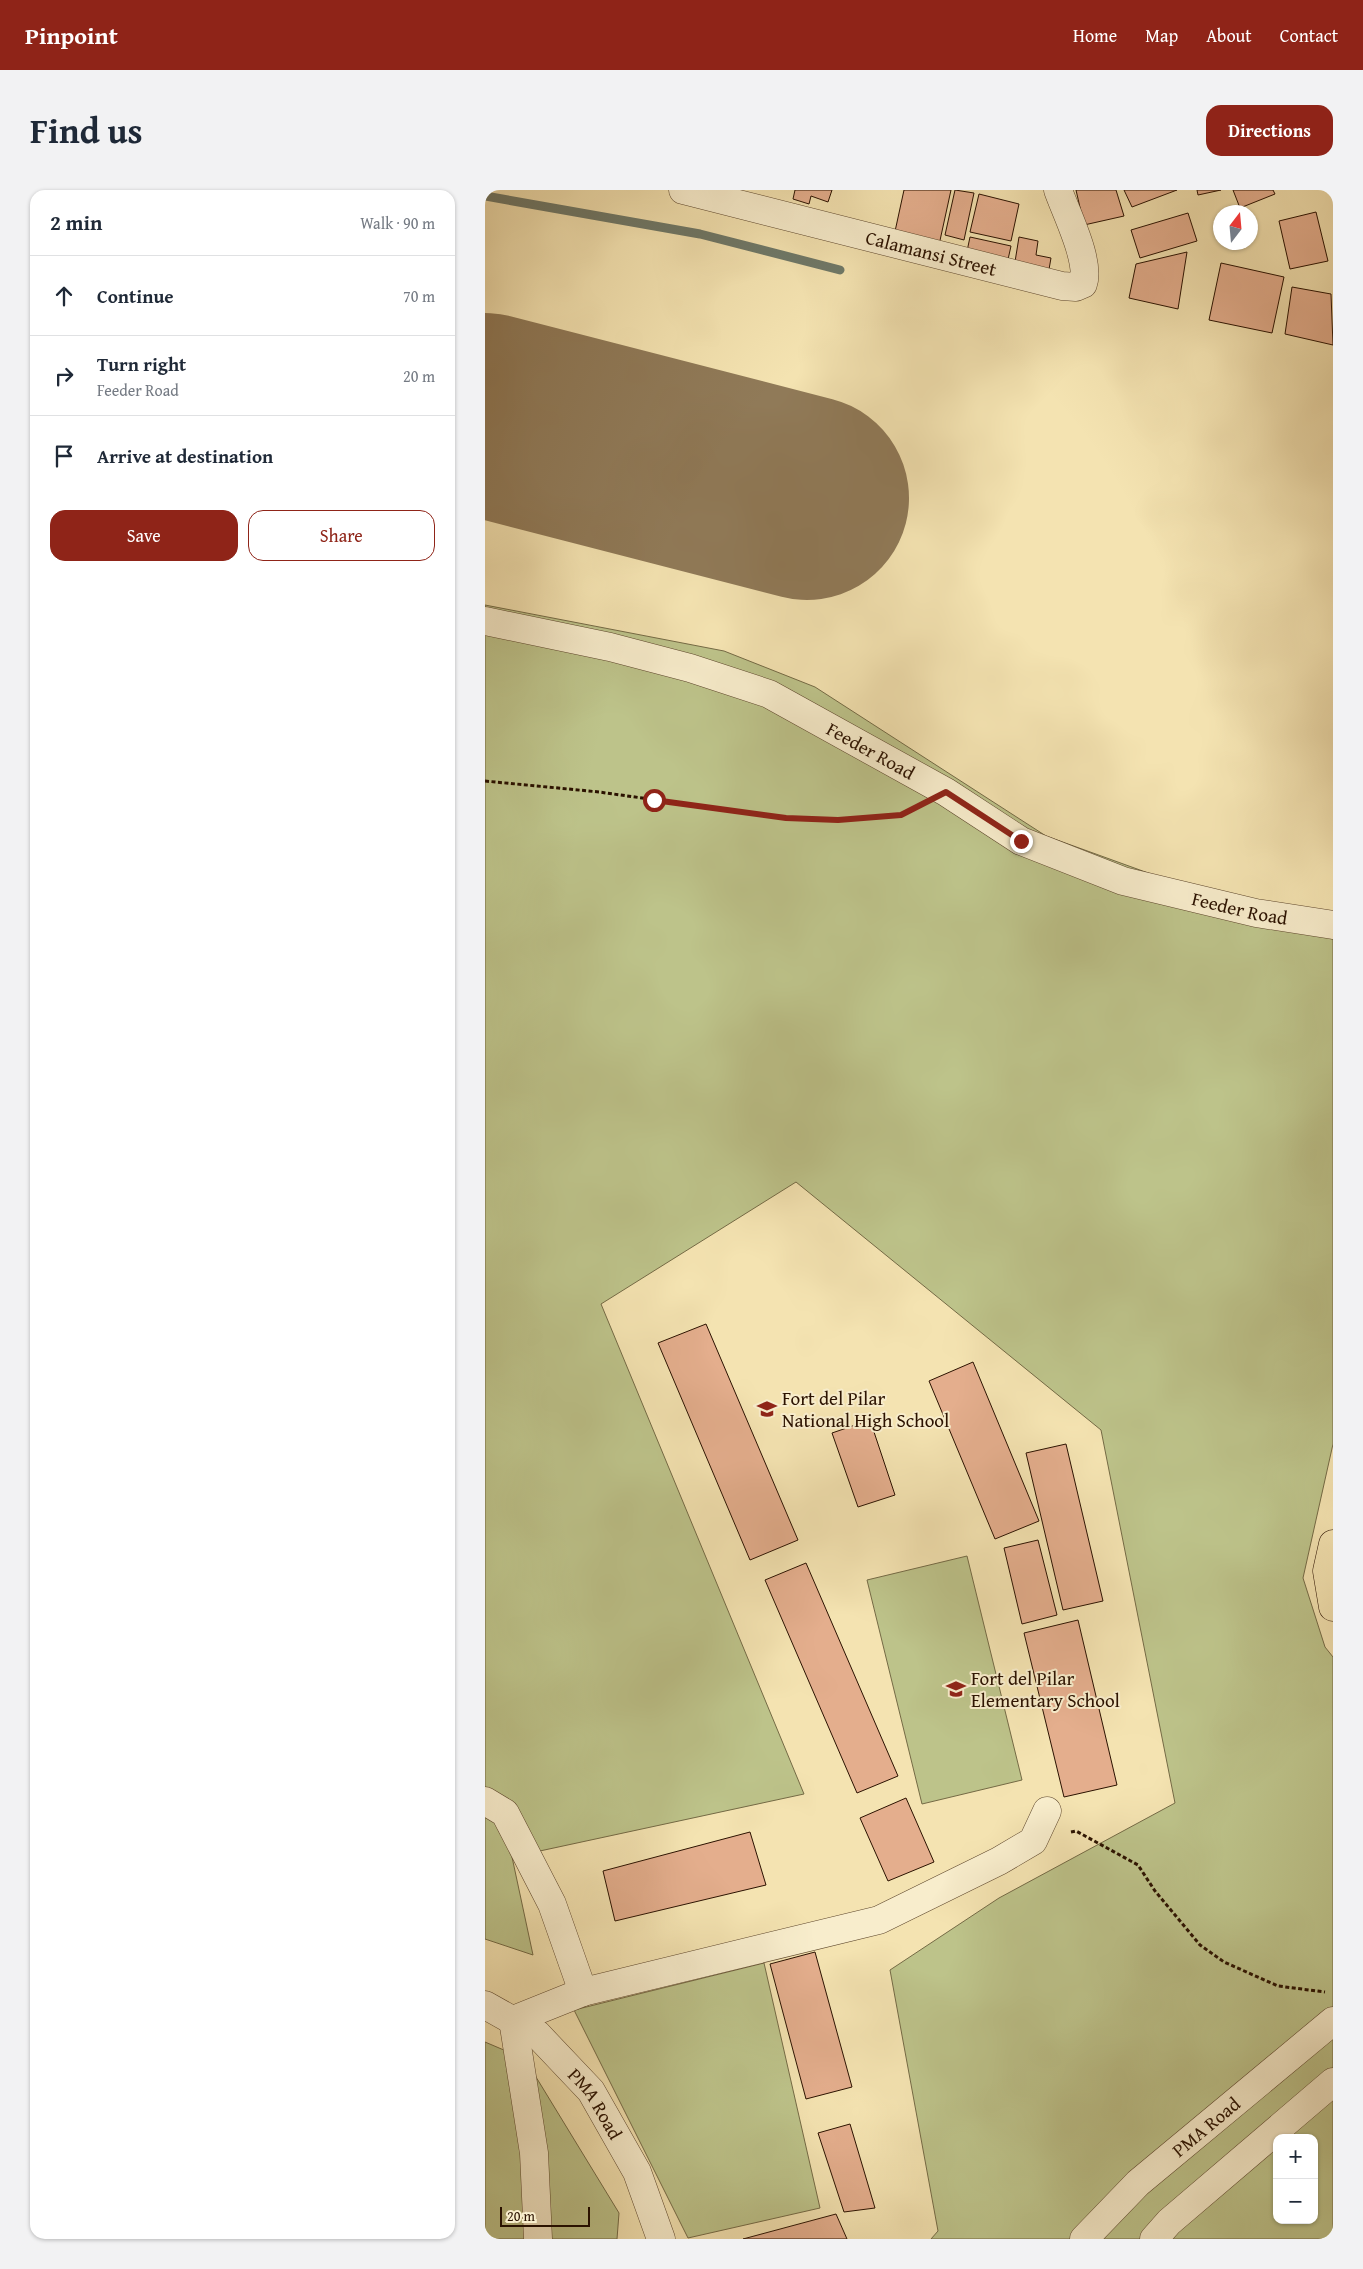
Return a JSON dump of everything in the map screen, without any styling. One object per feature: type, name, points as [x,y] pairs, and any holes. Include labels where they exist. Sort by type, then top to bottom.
[{"type":"main road","points":[[1333,1544],[1327,1571],[1333,1607]]},
{"type":"street","name":"Calamansi Street","points":[[683,190],[1062,286],[1076,287],[1083,284],[1086,275],[1083,258],[1058,190]]},
{"type":"street","name":"Feeder Road","points":[[485,621],[610,647],[690,668],[769,694],[946,792],[1021,841],[1123,882],[1256,913],[1333,925]]},
{"type":"street","points":[[485,1801],[505,1812],[552,1904],[583,1992]]},
{"type":"street","points":[[538,2239],[534,2153],[513,2020],[583,1992],[879,1920],[999,1861],[1033,1841],[1047,1811]]},
{"type":"street","name":"PMA Road","points":[[485,2005],[537,2034],[591,2091],[637,2172],[661,2239]]},
{"type":"street","name":"PMA Road","points":[[1084,2239],[1138,2183],[1333,2021]]},
{"type":"street","points":[[1154,2239],[1169,2222],[1333,2082]]},
{"type":"path","points":[[485,781],[599,792],[786,818],[838,820],[901,815],[946,792]]},
{"type":"path","points":[[1033,1841],[1076,1831],[1138,1865],[1155,1891],[1200,1945],[1224,1962],[1278,1986],[1333,1993]]},
{"type":"green space","points":[[485,605],[724,651],[815,687],[1046,836],[1162,878],[1250,901],[1333,916],[1333,1444],[1303,1578],[1325,1647],[1333,1657],[1333,2239],[931,2239],[938,2231],[890,1970],[999,1898],[1175,1803],[1101,1430],[796,1182],[601,1304],[804,1794],[512,1857],[533,1955],[485,1939]]},
{"type":"green space","points":[[967,1556],[1022,1780],[922,1804],[867,1580]]},
{"type":"green space","points":[[764,1963],[820,2208],[688,2238],[574,2010]]},
{"type":"green space","points":[[485,2042],[525,2059],[619,2213],[617,2239],[485,2239]]},
{"type":"building","points":[[795,190],[832,190],[828,202],[811,196],[809,204],[793,199]]},
{"type":"building","points":[[904,190],[951,190],[939,245],[894,236]]},
{"type":"building","points":[[955,190],[974,193],[964,240],[945,235]]},
{"type":"building","points":[[1076,190],[1116,190],[1124,216],[1084,225]]},
{"type":"building","points":[[1124,190],[1177,190],[1132,207]]},
{"type":"building","points":[[1197,190],[1221,190],[1198,195]]},
{"type":"building","points":[[1233,190],[1273,190],[1275,194],[1248,205],[1239,205]]},
{"type":"building","points":[[979,194],[1019,204],[1011,241],[970,232]]},
{"type":"building","points":[[1316,212],[1328,261],[1290,269],[1279,221]]},
{"type":"building","points":[[1188,213],[1197,241],[1140,258],[1131,230]]},
{"type":"building","points":[[970,237],[1011,246],[1007,264],[966,256]]},
{"type":"building","points":[[1019,237],[1038,241],[1036,255],[1051,258],[1048,275],[1014,268]]},
{"type":"building","points":[[1187,252],[1178,309],[1129,298],[1136,264]]},
{"type":"building","points":[[1221,263],[1284,277],[1272,333],[1209,320]]},
{"type":"building","points":[[1292,287],[1331,294],[1333,345],[1285,334]]},
{"type":"building","points":[[706,1324],[798,1540],[750,1560],[658,1343]]},
{"type":"building","points":[[973,1362],[1039,1521],[995,1539],[929,1381]]},
{"type":"building","points":[[870,1420],[895,1495],[858,1507],[832,1433]]},
{"type":"building","points":[[1066,1444],[1103,1601],[1063,1610],[1026,1453]]},
{"type":"building","points":[[1038,1540],[1057,1615],[1022,1624],[1004,1548]]},
{"type":"building","points":[[806,1563],[898,1776],[857,1793],[765,1580]]},
{"type":"building","points":[[1078,1620],[1117,1785],[1064,1797],[1024,1633]]},
{"type":"building","points":[[906,1798],[934,1862],[888,1881],[860,1818]]},
{"type":"building","points":[[750,1832],[766,1885],[615,1921],[603,1871]]},
{"type":"building","points":[[815,1952],[852,2087],[806,2099],[770,1964]]},
{"type":"building","points":[[850,2124],[875,2208],[844,2212],[818,2133]]},
{"type":"building","points":[[836,2214],[847,2239],[743,2239]]},
{"type":"waterway","points":[[485,196],[700,234],[840,270]]},
{"type":"runway","points":[[485,415],[807,498]]},
{"type":"place","name":"Fort del Pilar National High School","points":[[767,1409]]},
{"type":"place","name":"Fort del Pilar Elementary School","points":[[956,1689]]},
{"type":"route","points":[[654,800],[786,818],[838,820],[901,815],[946,792],[1021,841]]}]
